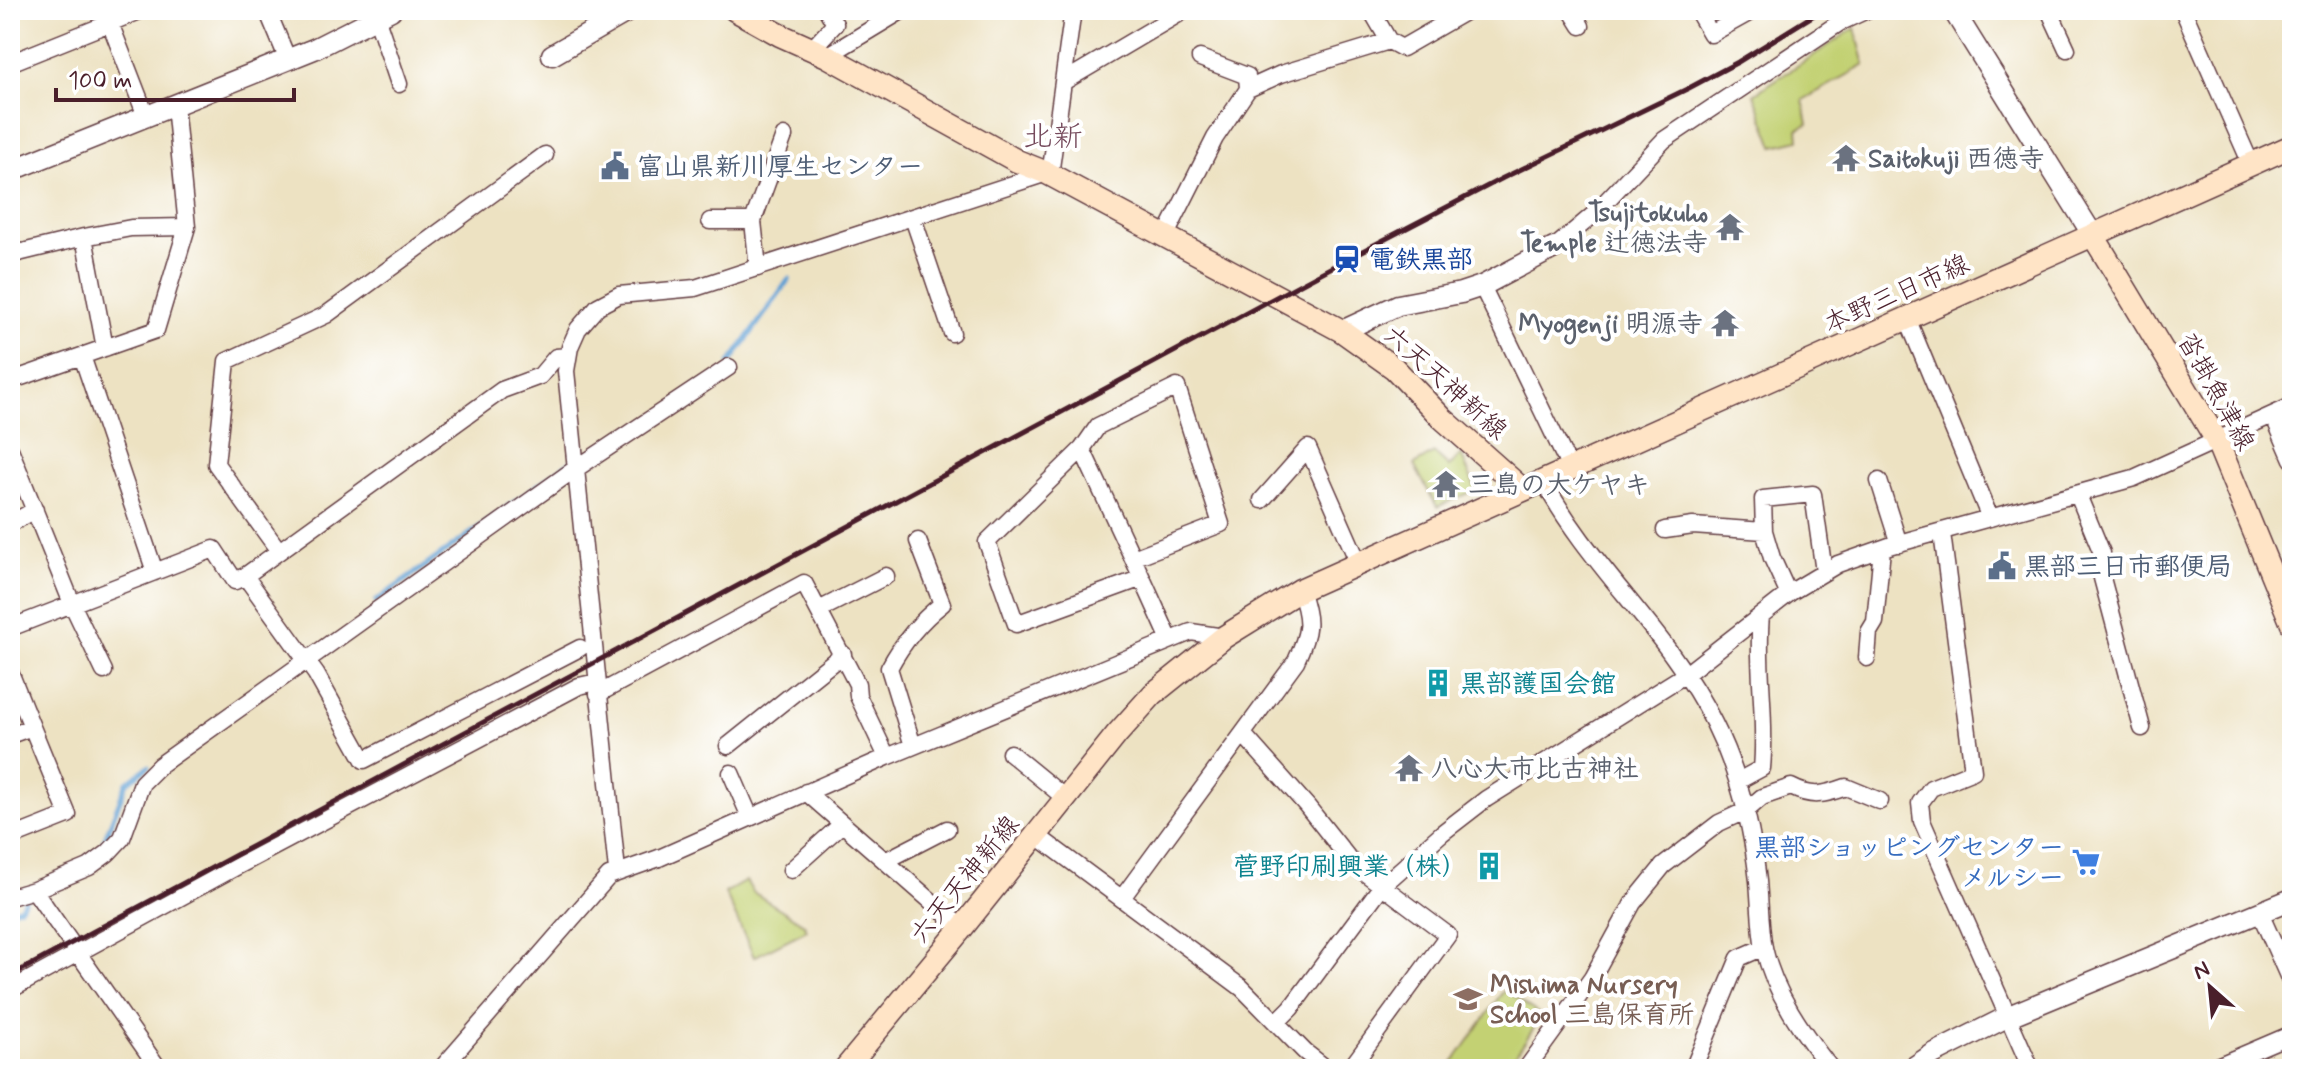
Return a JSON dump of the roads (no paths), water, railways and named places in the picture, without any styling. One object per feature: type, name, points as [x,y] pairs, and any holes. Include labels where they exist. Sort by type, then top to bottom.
[{"type":"main road","name":"六天天神新線","points":[[736,10],[1342,331],[1394,368],[1442,418],[1532,485],[1300,590],[1224,637],[1153,694],[1117,734],[845,1069]]},
{"type":"main road","name":"本野三日市線","points":[[1532,485],[2094,237],[2292,146]]},
{"type":"main road","name":"沓掛魚津線","points":[[2094,237],[2216,439],[2292,624]]},
{"type":"street","points":[[10,63],[108,16],[142,10]]},
{"type":"street","points":[[267,10],[288,60]]},
{"type":"street","points":[[552,55],[630,10]]},
{"type":"street","points":[[820,53],[835,24],[827,10]]},
{"type":"street","points":[[820,53],[903,10]]},
{"type":"street","points":[[617,871],[566,371],[578,329],[598,306],[619,295],[695,288],[1047,173],[1051,168],[1073,10]]},
{"type":"street","points":[[1063,82],[1185,10]]},
{"type":"street","points":[[1371,10],[1389,41],[1402,48],[1468,10]]},
{"type":"street","points":[[1571,10],[1581,26]]},
{"type":"street","points":[[1697,10],[1711,34],[1754,10]]},
{"type":"street","points":[[1342,331],[1398,305],[1482,286],[1554,248],[1593,215],[1664,140],[1839,23],[1867,10]]},
{"type":"street","points":[[1953,10],[2094,237]]},
{"type":"street","points":[[2049,10],[2067,49]]},
{"type":"street","points":[[2183,10],[2251,164]]},
{"type":"street","points":[[10,171],[288,60],[384,15],[399,84]]},
{"type":"street","points":[[108,16],[146,116]]},
{"type":"street","points":[[1165,237],[1215,138],[1248,89],[1281,74],[1389,41]]},
{"type":"street","points":[[1200,58],[1247,76],[1248,89]]},
{"type":"street","points":[[10,381],[156,330],[187,227],[175,105]]},
{"type":"street","points":[[758,268],[753,221],[784,136]]},
{"type":"street","points":[[279,551],[216,464],[227,361],[326,315],[545,155]]},
{"type":"street","points":[[913,218],[952,333]]},
{"type":"street","points":[[710,221],[753,221]]},
{"type":"street","points":[[10,255],[131,228],[187,227]]},
{"type":"street","points":[[84,237],[105,348]]},
{"type":"street","points":[[1482,286],[1570,468]]},
{"type":"street","points":[[1907,318],[1990,518]]},
{"type":"street","points":[[82,356],[155,572]]},
{"type":"street","points":[[10,628],[214,549],[235,581],[502,390],[540,376],[556,357],[568,356]]},
{"type":"street","points":[[10,897],[89,867],[108,853],[122,838],[142,783],[160,765],[565,476],[729,367]]},
{"type":"street","points":[[1133,558],[1221,524],[1177,387],[1098,426],[1082,449],[987,542],[1016,624],[1142,578]]},
{"type":"street","points":[[1277,1022],[1291,1008],[1381,887],[1442,833],[1486,799],[1686,674],[1788,593],[1838,564],[1882,549],[2134,478],[2292,406]]},
{"type":"street","points":[[2273,415],[2292,459]]},
{"type":"street","points":[[1262,500],[1308,448],[1359,564]]},
{"type":"street","points":[[10,449],[73,606],[104,671]]},
{"type":"street","points":[[1082,449],[1170,640]]},
{"type":"street","points":[[1879,481],[1899,544]]},
{"type":"street","points":[[1532,485],[1567,520],[1634,603],[1686,674],[1714,722],[1747,810],[1764,947],[1776,983],[1794,1017],[1831,1069]]},
{"type":"street","points":[[1788,593],[1764,531],[1763,499],[1813,494],[1824,572]]},
{"type":"street","points":[[2078,495],[2102,553],[2102,578],[2142,728]]},
{"type":"street","points":[[10,524],[35,510]]},
{"type":"street","points":[[1665,530],[1693,526],[1764,531]]},
{"type":"street","points":[[1942,533],[1973,771],[1931,788],[1920,803],[1922,821],[2031,1069]]},
{"type":"street","points":[[913,746],[889,668],[901,646],[921,621],[942,604],[918,541]]},
{"type":"street","points":[[1867,658],[1869,632],[1875,622],[1882,549]]},
{"type":"street","points":[[245,576],[307,661],[364,760],[580,648]]},
{"type":"street","points":[[819,610],[886,576]]},
{"type":"street","points":[[10,990],[579,686],[598,688],[804,583],[843,654],[857,684],[858,696],[887,757]]},
{"type":"street","points":[[1122,898],[1296,661],[1307,636],[1309,615],[1300,590]]},
{"type":"street","points":[[1738,781],[1762,768],[1762,683],[1758,645],[1761,616]]},
{"type":"street","points":[[441,1069],[609,876],[617,871],[659,858],[887,757],[1170,640],[1191,632],[1224,637]]},
{"type":"street","points":[[728,746],[843,654]]},
{"type":"street","points":[[10,672],[68,815],[10,838]]},
{"type":"street","points":[[10,735],[32,727]]},
{"type":"street","points":[[1243,734],[1353,864],[1448,935],[1350,1069]]},
{"type":"street","points":[[1010,753],[1065,798]]},
{"type":"street","points":[[731,773],[750,817]]},
{"type":"street","points":[[1526,1069],[1592,978],[1633,903],[1663,866],[1719,823],[1747,810],[1762,797],[1791,787],[1806,795],[1822,796],[1846,787],[1880,801]]},
{"type":"street","points":[[806,792],[962,928]]},
{"type":"street","points":[[791,870],[842,824]]},
{"type":"street","points":[[885,861],[947,829]]},
{"type":"street","points":[[1036,835],[1242,988],[1305,1052],[1327,1069]]},
{"type":"street","points":[[34,890],[159,1069]]},
{"type":"street","points":[[1911,1069],[1933,1054],[2009,1016],[2292,899]]},
{"type":"street","points":[[2260,913],[2292,985]]},
{"type":"street","points":[[1693,1069],[1739,958],[1764,947]]},
{"type":"street","points":[[2210,1069],[2292,1034]]},
{"type":"waterway","points":[[730,363],[789,279]]},
{"type":"waterway","points":[[376,601],[572,461]]},
{"type":"waterway","points":[[80,863],[101,848],[127,782],[148,767]]},
{"type":"waterway","points":[[10,911],[21,907],[26,897]]},
{"type":"railway","points":[[10,976],[1347,259],[1738,62],[1822,10]]},
{"type":"place","name":"Saitokuji 西徳寺","points":[[1846,158]]},
{"type":"place","name":"富山県新川厚生センター","points":[[615,166]]},
{"type":"place","name":"Tsujitokuho Temple 辻徳法寺","points":[[1730,227]]},
{"type":"place","name":"電鉄黒部","points":[[1347,259]]},
{"type":"place","name":"Myogenji 明源寺","points":[[1725,323]]},
{"type":"place","name":"三島の大ケヤキ","points":[[1446,484]]},
{"type":"place","name":"黒部三日市郵便局","points":[[2002,566]]},
{"type":"place","name":"黒部護国会館","points":[[1438,683]]},
{"type":"place","name":"八心大市比古神社","points":[[1409,768]]},
{"type":"place","name":"黒部ショッピングセンター メルシー","points":[[2086,862]]},
{"type":"place","name":"菅野印刷興業（株）","points":[[1489,866]]},
{"type":"place","name":"Mishima Nursery School 三島保育所","points":[[1468,999]]},
{"type":"district","name":"北新","points":[[1053,136]]}]
